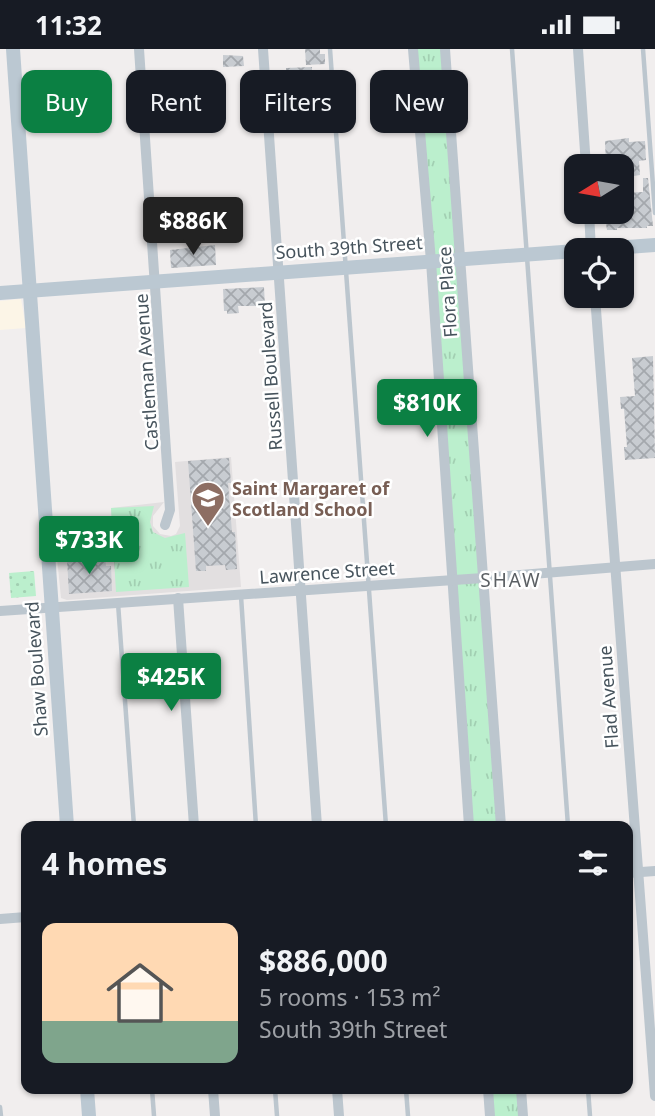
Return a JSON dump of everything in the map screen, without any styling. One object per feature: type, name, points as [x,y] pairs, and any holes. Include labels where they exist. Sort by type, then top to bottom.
[{"type":"street","name":"Shaw Boulevard","points":[[13,49],[67,821]]},
{"type":"street","name":"Castleman Avenue","points":[[139,49],[170,510],[164,525]]},
{"type":"street","name":"Russell Boulevard","points":[[263,49],[317,821]]},
{"type":"street","name":"Flora Place","points":[[413,49],[431,261],[469,821]]},
{"type":"street","name":"Flora Place","points":[[445,49],[501,821]]},
{"type":"street","points":[[578,49],[585,154]]},
{"type":"street","points":[[634,247],[655,246]]},
{"type":"street","name":"South 39th Street","points":[[0,293],[564,252]]},
{"type":"street","name":"Flad Avenue","points":[[595,308],[630,821]]},
{"type":"street","name":"Lawrence Street","points":[[0,611],[655,564]]},
{"type":"street","points":[[178,598],[194,821]]},
{"type":"street","points":[[633,872],[655,871]]},
{"type":"street","name":"Flad Avenue","points":[[633,872],[655,1096]]},
{"type":"street","points":[[0,919],[21,917]]},
{"type":"street","points":[[87,1094],[89,1116]]},
{"type":"street","points":[[213,1094],[215,1116]]},
{"type":"street","points":[[337,1094],[339,1116]]},
{"type":"street","points":[[488,1094],[490,1116]]},
{"type":"street","points":[[521,1094],[523,1116]]},
{"type":"lane","points":[[330,49],[386,821]]},
{"type":"lane","points":[[512,49],[568,821]]},
{"type":"lane","points":[[643,49],[655,213]]},
{"type":"lane","points":[[241,593],[256,821]]},
{"type":"lane","points":[[118,602],[134,821]]},
{"type":"lane","points":[[152,1094],[154,1116]]},
{"type":"lane","points":[[275,1094],[277,1116]]},
{"type":"lane","points":[[406,1094],[408,1116]]},
{"type":"lane","points":[[588,1094],[590,1116]]},
{"type":"lane","points":[[0,1107],[1,1116]]},
{"type":"shaded area","points":[[21,299],[26,328],[0,330],[0,301]]},
{"type":"shaded area","name":"Saint Margaret of Scotland School","points":[[231,457],[241,587],[67,600],[61,598],[56,547],[113,542],[111,508],[164,502],[153,516],[153,526],[160,534],[176,534],[180,526],[175,462]]},
{"type":"green space","points":[[413,49],[445,49],[447,70],[415,70]]},
{"type":"green space","points":[[419,133],[451,133],[501,821],[469,821]]},
{"type":"green space","points":[[154,506],[150,522],[153,532],[165,538],[185,533],[189,587],[116,592],[111,508]]},
{"type":"green space","points":[[34,571],[36,596],[11,598],[9,573]]},
{"type":"green space","points":[[488,1094],[521,1094],[523,1116],[490,1116]]},
{"type":"building","points":[[305,49],[320,49],[320,54],[325,54],[325,64],[306,65]]},
{"type":"building","points":[[223,55],[243,56],[244,66],[223,67]]},
{"type":"building","points":[[312,67],[312,70],[286,70]]},
{"type":"building","points":[[629,138],[629,142],[645,141],[646,160],[639,161],[640,175],[634,176],[634,154],[606,154],[605,141]]},
{"type":"building","points":[[643,178],[648,178],[653,226],[607,230],[606,224],[634,224],[634,192],[643,192]]},
{"type":"building","points":[[215,245],[216,265],[171,268],[170,250]]},
{"type":"building","points":[[323,249],[324,257],[298,259],[297,251]]},
{"type":"building","points":[[264,287],[265,306],[238,306],[239,313],[227,314],[227,311],[224,311],[223,289]]},
{"type":"building","points":[[653,356],[655,458],[625,460],[624,447],[627,447],[624,409],[621,409],[620,397],[635,396],[632,358]]},
{"type":"building","points":[[229,458],[231,483],[228,483],[237,569],[226,570],[225,565],[206,566],[206,571],[196,571],[188,461]]},
{"type":"building","points":[[93,556],[105,556],[106,566],[111,566],[112,591],[69,594],[67,559],[78,558],[78,562],[93,561]]},
{"type":"place","name":"Saint Margaret of Scotland School","points":[[208,528]]},
{"type":"district","name":"SHAW","points":[[511,580]]}]
